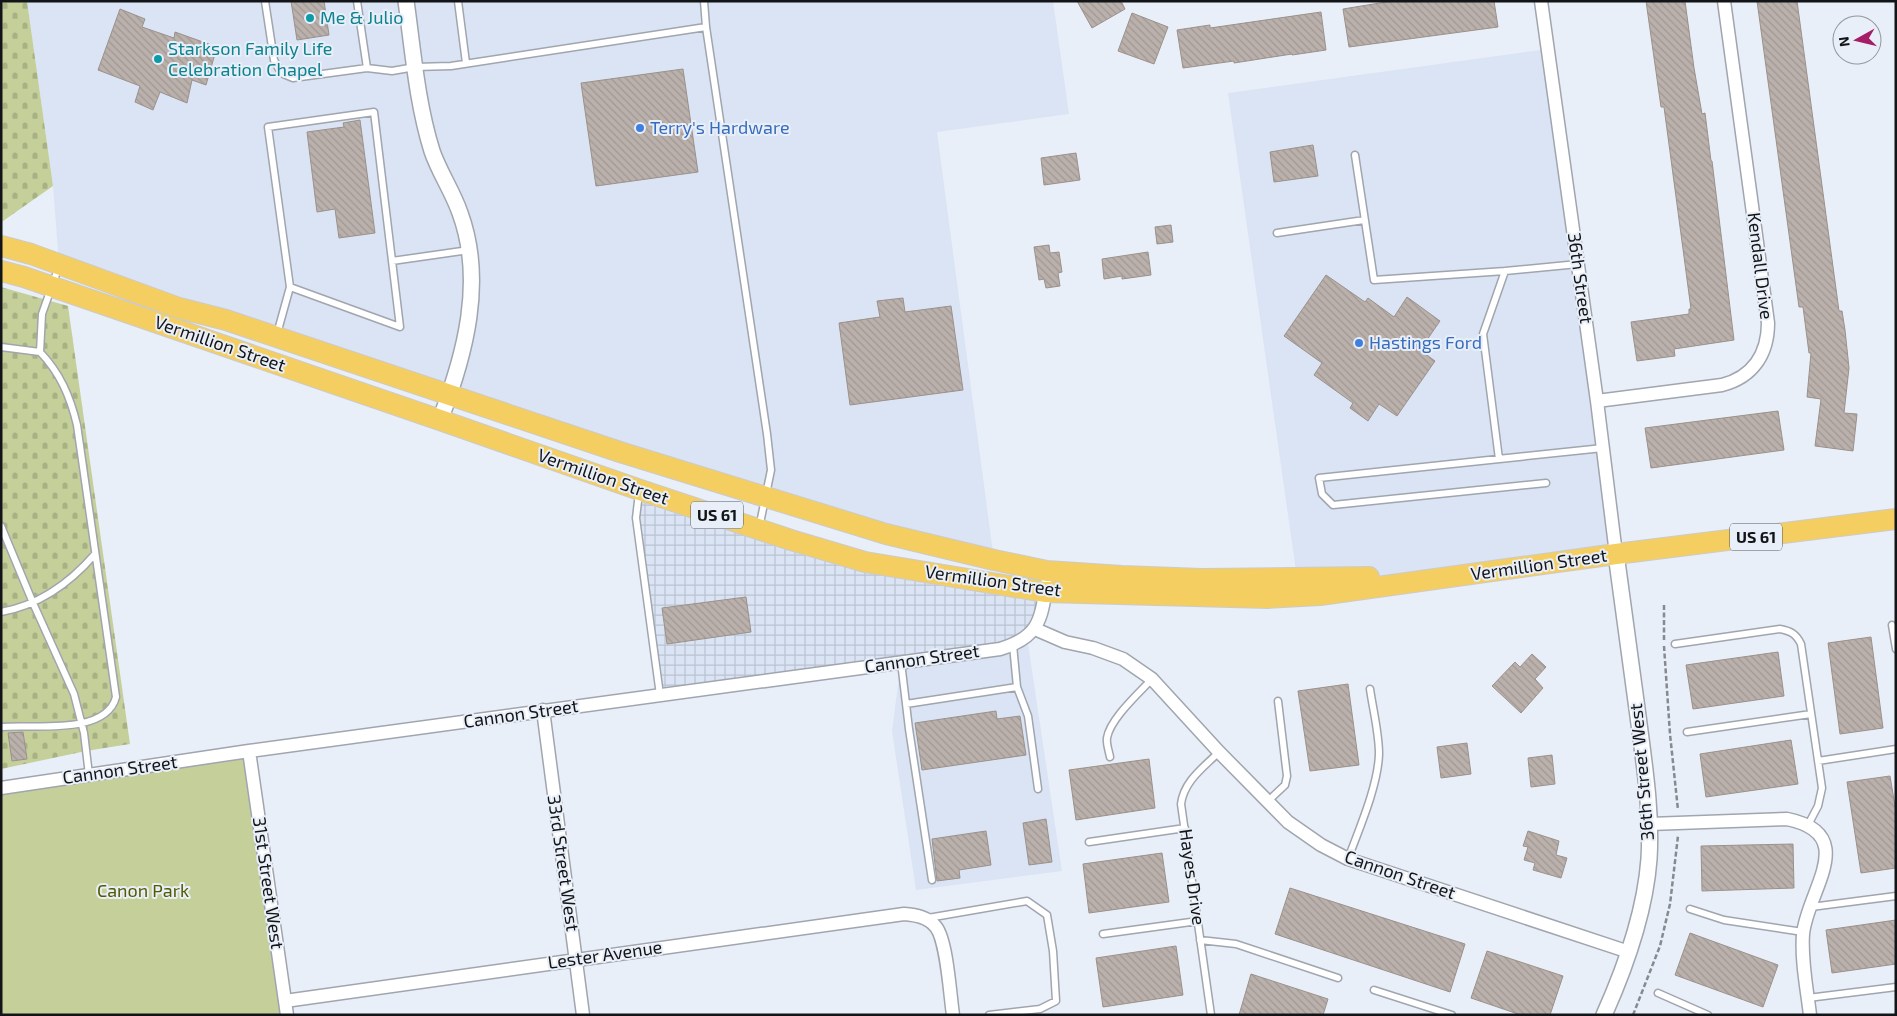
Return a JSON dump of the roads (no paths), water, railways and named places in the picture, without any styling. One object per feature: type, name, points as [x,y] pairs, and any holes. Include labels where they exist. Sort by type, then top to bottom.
[{"type":"highway","name":"Vermillion Street","points":[[1,246],[59,264],[179,308],[226,320],[620,452],[886,534],[1047,571],[1202,579],[1461,575]]},
{"type":"highway","name":"Vermillion Street","points":[[1,272],[52,287],[640,490],[791,540],[865,562],[1045,592],[1267,598],[1320,594],[1616,554]]},
{"type":"highway","name":"US 61","points":[[1616,554],[1896,519]]},
{"type":"street","points":[[406,1],[424,120],[432,153],[461,213],[470,250],[472,282],[469,326],[450,394],[440,420]]},
{"type":"street","name":"36th Street","points":[[1541,1],[1597,401],[1616,554]]},
{"type":"street","name":"Kendall Drive","points":[[1597,401],[1735,381],[1746,374],[1757,362],[1768,336],[1768,323],[1724,1]]},
{"type":"street","name":"36th Street West","points":[[1604,1015],[1618,983],[1637,928],[1648,861],[1650,824],[1640,731],[1616,554]]},
{"type":"street","points":[[1035,629],[1042,615],[1047,571]]},
{"type":"street","name":"Cannon Street","points":[[1,788],[543,710],[1000,649],[1024,640],[1035,629],[1065,642],[1093,648],[1123,659],[1152,679],[1219,752],[1288,822],[1348,859],[1629,952]]},
{"type":"street","name":"33rd Street West","points":[[543,710],[583,1015]]},
{"type":"street","name":"31st Street West","points":[[249,751],[287,1015]]},
{"type":"street","points":[[1650,824],[1787,818],[1803,822],[1816,830],[1824,842],[1826,857],[1824,874],[1803,932],[1802,950],[1810,1015]]},
{"type":"street","name":"Lester Avenue","points":[[285,1001],[904,914],[926,918]]},
{"type":"street","points":[[926,918],[936,927],[942,940],[953,1015]]},
{"type":"lane","points":[[265,1],[274,60],[281,73],[293,78],[366,68],[392,72],[415,67],[466,64],[706,27]]},
{"type":"lane","points":[[356,1],[366,68]]},
{"type":"lane","points":[[458,1],[466,64]]},
{"type":"lane","points":[[704,1],[706,27],[771,470],[759,529]]},
{"type":"lane","points":[[276,337],[290,288],[268,127],[374,112],[400,327],[290,288]]},
{"type":"lane","points":[[1355,155],[1374,280],[1505,272],[1578,264]]},
{"type":"lane","points":[[1277,233],[1364,220]]},
{"type":"lane","points":[[392,261],[470,250]]},
{"type":"lane","points":[[40,352],[42,314],[59,264]]},
{"type":"lane","points":[[1499,459],[1483,334],[1505,272]]},
{"type":"lane","points":[[1,347],[40,352],[65,386],[72,406],[77,425],[116,698],[114,706],[108,713],[82,724],[1,727]]},
{"type":"lane","points":[[1546,483],[1333,506],[1322,494],[1319,478],[1603,448]]},
{"type":"lane","points":[[640,490],[636,518],[660,695]]},
{"type":"lane","points":[[1,526],[74,694],[82,724],[89,775]]},
{"type":"lane","points":[[1,612],[33,603],[65,585],[96,554]]},
{"type":"lane","points":[[1892,625],[1896,649]]},
{"type":"lane","points":[[1675,644],[1780,629],[1789,630],[1797,636],[1801,644],[1822,788],[1821,797],[1808,825]]},
{"type":"lane","points":[[1013,645],[1017,687],[1028,716],[1038,789]]},
{"type":"lane","points":[[901,662],[932,880]]},
{"type":"lane","points":[[1110,757],[1107,740],[1109,730],[1115,720],[1152,679]]},
{"type":"lane","points":[[906,704],[1017,687]]},
{"type":"lane","points":[[1348,859],[1375,781],[1378,765],[1379,753],[1370,688]]},
{"type":"lane","points":[[1267,802],[1285,784],[1287,776],[1278,701]]},
{"type":"lane","points":[[1687,732],[1811,714]]},
{"type":"lane","points":[[1818,761],[1896,749]]},
{"type":"lane","name":"Hayes Drive","points":[[1210,1015],[1181,804],[1183,794],[1189,782],[1219,752]]},
{"type":"lane","points":[[1088,842],[1185,828]]},
{"type":"lane","points":[[1811,907],[1896,896]]},
{"type":"lane","points":[[926,918],[1027,901],[1047,915],[1053,951],[1056,1001],[1040,1010],[989,1015]]},
{"type":"lane","points":[[1690,909],[1724,920],[1803,932]]},
{"type":"lane","points":[[1102,934],[1198,921]]},
{"type":"lane","points":[[1200,940],[1236,944],[1338,978]]},
{"type":"lane","points":[[1808,998],[1896,987]]},
{"type":"lane","points":[[1374,990],[1452,1015]]},
{"type":"lane","points":[[1658,993],[1708,1015]]},
{"type":"place","name":"Me & Julio","points":[[310,18]]},
{"type":"place","name":"Starkson Family Life Celebration Chapel","points":[[158,59]]},
{"type":"place","name":"Terry's Hardware","points":[[640,128]]},
{"type":"place","name":"Hastings Ford","points":[[1359,343]]},
{"type":"park label","name":"Canon Park","points":[[143,891]]}]
